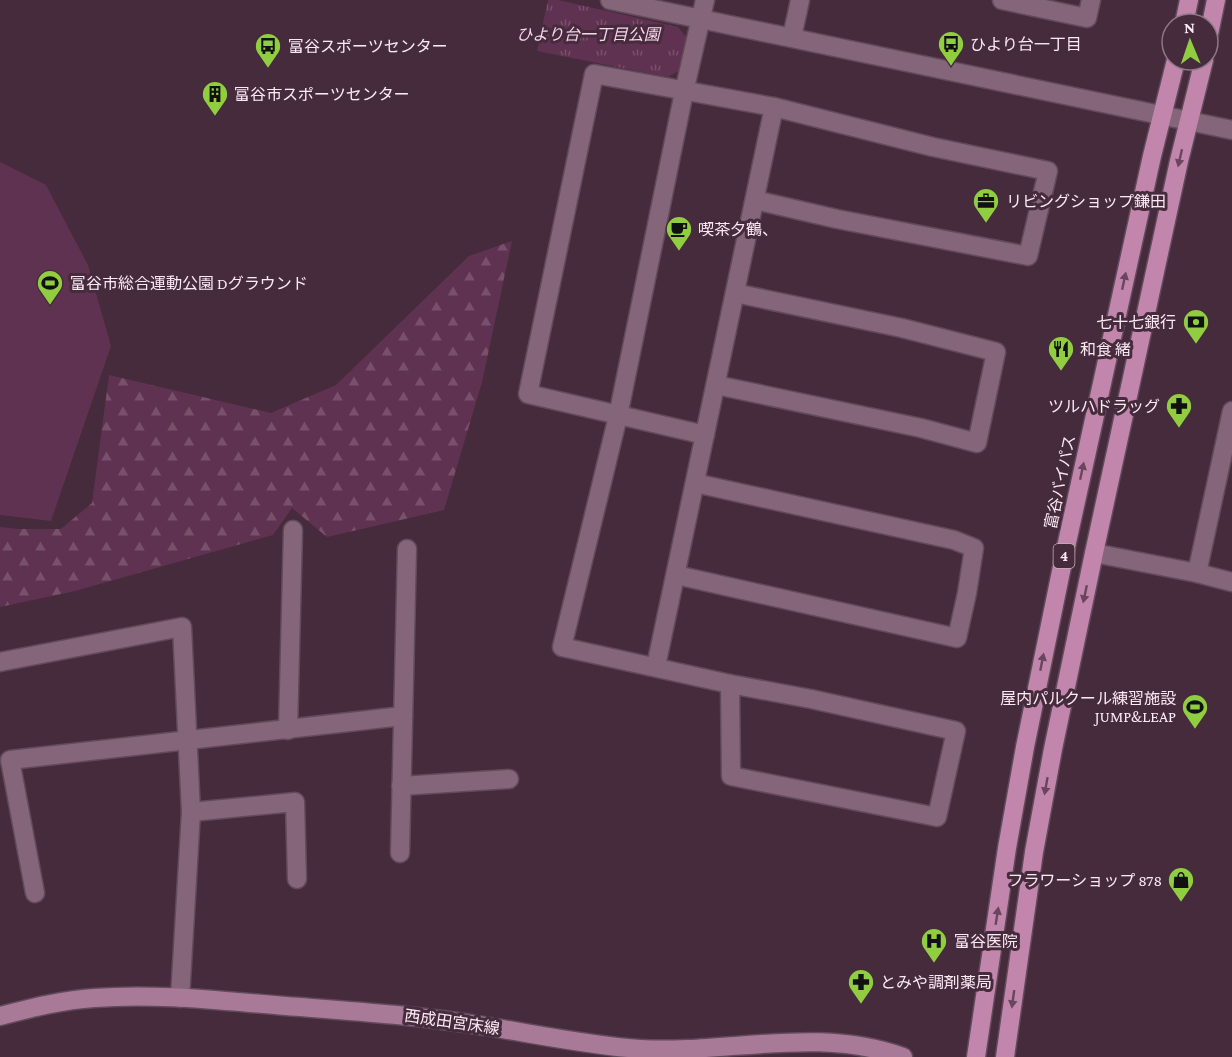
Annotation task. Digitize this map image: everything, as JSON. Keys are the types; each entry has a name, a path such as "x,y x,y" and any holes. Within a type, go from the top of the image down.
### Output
{"highway":[{"name":"富谷バイパス","path":"976,1057 1007,848 1065,547 1173,72"},
{"name":"4","path":"1005,1057 1034,852 1053,749 1201,72"}],"main road":[{"name":"西成田宮床線","path":"0,1016 49,1004 92,998 130,996 180,998 416,1016 640,1049 834,1042 867,1047 903,1057"}],"street":[{"path":"610,0 1232,130"},
{"path":"705,0 618,416 562,647 956,731 937,817 731,776 730,684"},
{"path":"792,37 801,0"},
{"path":"1002,0 1088,18 1091,0"},
{"path":"705,435 528,394 594,74 774,107 933,147 1048,171 1028,256 837,219 755,200"},
{"path":"656,666 774,107"},
{"path":"716,385 921,428 977,443 996,352 902,328 735,293"},
{"path":"1197,573 1232,411"},
{"path":"676,575 957,638 968,593 974,548 954,540 695,483"},
{"path":"288,730 293,530"},
{"path":"400,853 406,549"},
{"path":"1094,554 1197,573 1232,582"},
{"path":"0,662 182,627 191,812 180,998"},
{"path":"35,893 10,760 403,716"},
{"path":"401,786 509,779"},
{"path":"191,812 296,802 297,879"}],"green space":[{"name":"ひより台一丁目公園","path":"548,0 558,0 678,27 687,38 680,70 668,77 537,51"},
{"name":"富谷市総合運動公園 Dグラウンド","path":"0,162 46,185 88,265 111,346 51,521 0,515"},
{"path":"512,241 482,382 444,510 327,537 292,508 273,535 75,591 0,607 0,527 61,529 92,503 109,375 271,413 336,385 469,256"}],"place":[{"name":"ひより台一丁目","path":"951,67"},
{"name":"富谷スポーツセンター","path":"268,69"},
{"name":"富谷市スポーツセンター","path":"215,117"},
{"name":"リビングショップ鎌田","path":"986,224"},
{"name":"喫茶夕鶴、","path":"679,252"},
{"name":"富谷市総合運動公園 Dグラウンド","path":"50,306"},
{"name":"七十七銀行","path":"1196,345"},
{"name":"和食 緒","path":"1061,372"},
{"name":"ツルハドラッグ","path":"1179,429"},
{"name":"屋内パルクール練習施設 JUMP&LEAP","path":"1195,730"},
{"name":"フラワーショップ 878","path":"1181,903"},
{"name":"富谷医院","path":"934,964"},
{"name":"とみや調剤薬局","path":"861,1005"}]}
